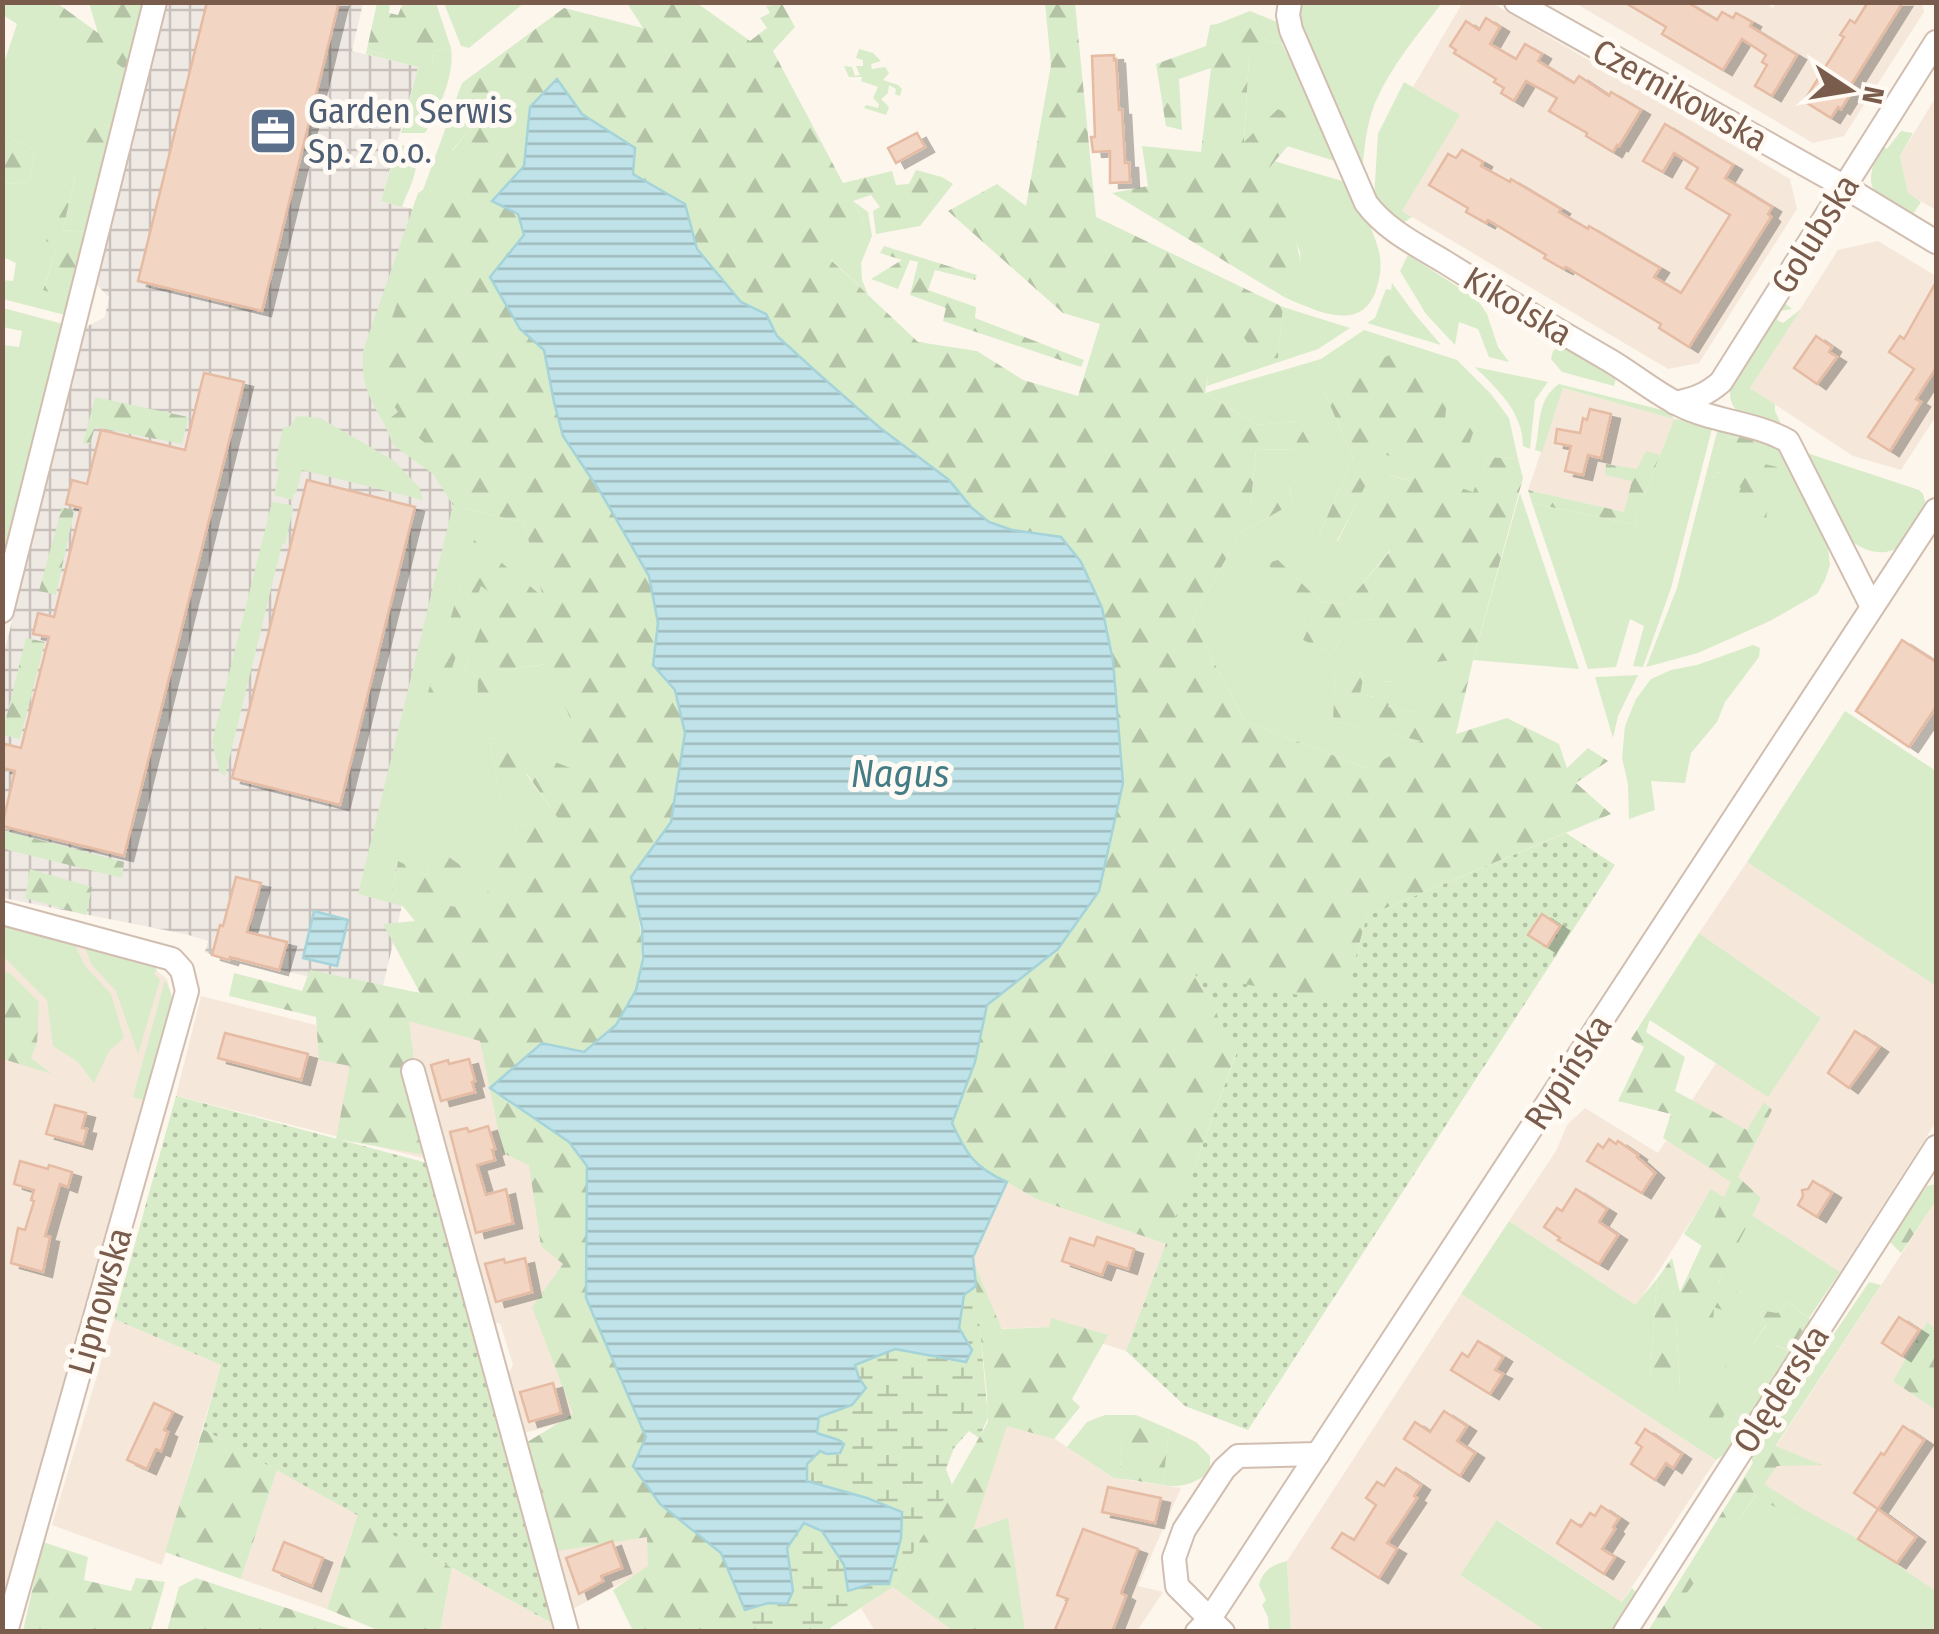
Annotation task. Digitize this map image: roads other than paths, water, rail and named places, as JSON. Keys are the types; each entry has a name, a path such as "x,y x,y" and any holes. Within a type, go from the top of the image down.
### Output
{"street":[{"path":"2,611 155,2"},
{"name":"Kikolska","path":"1290,2 1290,30 1366,203 1388,227 1675,403 1788,440 1872,608"},
{"name":"Czernikowska","path":"1516,2 1845,186 1936,242"},
{"name":"Golubska","path":"1721,382 1936,42"},
{"path":"1675,403 1709,393 1721,382 1741,424"},
{"name":"Rypińska","path":"1210,1628 1318,1454 1936,510"},
{"name":"Lipnowska","path":"2,913 167,957 182,970 186,991 6,1632"},
{"path":"413,1072 567,1632"},
{"name":"Olęderska","path":"1625,1632 1936,1147"},
{"path":"1210,1628 1177,1586 1174,1558 1184,1530 1207,1492 1238,1456 1318,1454"}],"water":[{"name":"Nagus","path":"557,79 582,114 635,148 633,174 685,204 697,249 741,302 766,314 777,336 821,376 879,427 949,480 989,522 1012,530 1061,537 1081,562 1102,608 1113,661 1123,783 1099,891 1058,949 987,1005 975,1062 952,1123 973,1159 1007,1182 973,1257 976,1286 964,1295 959,1328 972,1350 966,1362 895,1349 855,1365 866,1388 852,1405 819,1417 817,1433 844,1444 840,1453 820,1451 807,1464 807,1481 902,1512 901,1538 889,1584 871,1584 848,1591 844,1565 822,1531 804,1523 787,1548 793,1591 787,1604 768,1603 745,1610 721,1553 660,1504 633,1466 646,1437 586,1298 587,1166 569,1142 490,1088 542,1043 584,1052 616,1025 636,990 643,959 642,927 631,877 671,822 685,733 675,690 653,665 658,623 649,576 563,436 544,350 520,329 490,277 524,235 518,214 492,201 524,166 530,107"},
{"path":"314,911 348,920 337,966 303,958"}],"place":[{"name":"Garden Serwis Sp. z o.o.","path":"273,131"}]}
